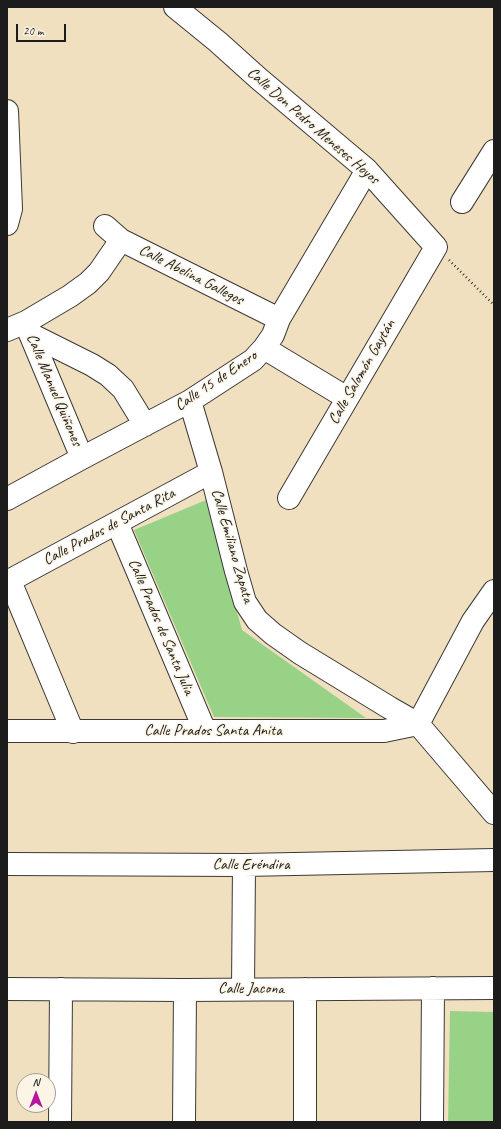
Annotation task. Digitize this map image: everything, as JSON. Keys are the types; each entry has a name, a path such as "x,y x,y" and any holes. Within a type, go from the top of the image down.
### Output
{"street":[{"name":"Calle Don Pedro Meneses Hoyos","path":"175,7 367,170 436,247"},
{"path":"7,111 11,209 7,224"},
{"path":"462,202 494,151"},
{"name":"Calle 15 de Enero","path":"7,499 190,401 253,360 273,335 279,319 367,170"},
{"name":"Calle Abelina Gallegos","path":"21,328 70,296 88,283 99,272 113,233 279,319"},
{"name":"Calle Salomón Gaytán","path":"289,498 436,247"},
{"path":"21,328 108,375 123,389 145,425"},
{"name":"Calle Manuel Quiñones","path":"21,328 82,458"},
{"path":"264,348 347,398"},
{"name":"Calle Emiliano Zapata","path":"190,401 211,472 245,602 257,620 273,634 300,653 418,724 494,813"},
{"name":"Calle Prados de Santa Rita","path":"8,582 211,472"},
{"name":"Calle Prados de Santa Julia","path":"117,523 205,731"},
{"path":"8,582 73,732"},
{"path":"418,724 474,621 494,591"},
{"name":"Calle Prados Santa Anita","path":"7,731 384,731 418,724"},
{"name":"Calle Eréndira","path":"7,864 244,866 494,860"},
{"path":"243,989 244,866"},
{"path":"432,1122 433,988"},
{"name":"Calle Jacona","path":"7,989 185,990 494,988"},
{"path":"60,1122 61,989"},
{"path":"305,989 305,1122"},
{"path":"184,1122 185,990"}],"path":[{"path":"436,247 494,305"}],"green space":[{"path":"206,500 242,630 366,718 214,717 134,530"},
{"path":"450,1011 494,1012 494,1122 448,1122"}]}
